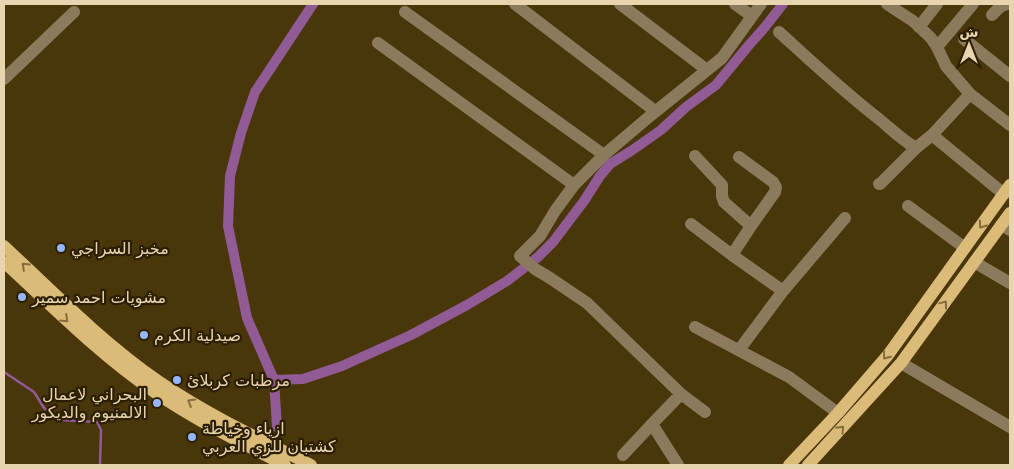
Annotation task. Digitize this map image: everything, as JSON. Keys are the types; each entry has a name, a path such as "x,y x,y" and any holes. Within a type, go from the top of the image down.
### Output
{"main road":[{"path":"789,465 838,413 888,355 1007,190"},
{"path":"808,465 900,364 974,262 1006,227 1010,213"},
{"path":"4,246 101,336 158,380 219,418 311,465"},
{"path":"4,262 94,345 145,385 200,420 285,465"}],"street":[{"path":"515,4 655,112"},
{"path":"620,4 707,70"},
{"path":"735,4 752,16"},
{"path":"704,412 681,394 587,303 530,265 520,256 540,236 574,185 604,155 722,58 761,4"},
{"path":"888,4 912,21 931,38 946,66 970,94 1010,125"},
{"path":"919,27 937,4"},
{"path":"937,47 973,4"},
{"path":"992,15 999,7 1004,4 1010,4"},
{"path":"4,78 74,12"},
{"path":"405,12 604,155"},
{"path":"779,32 831,80 904,142 916,148"},
{"path":"964,39 1010,76"},
{"path":"378,43 574,185"},
{"path":"879,184 932,134 970,94"},
{"path":"932,134 1007,190"},
{"path":"695,156 722,185 724,202 751,226"},
{"path":"732,255 775,192 776,187 773,182 739,157"},
{"path":"908,206 965,248"},
{"path":"739,350 783,291 845,218"},
{"path":"691,224 783,291"},
{"path":"974,262 1010,283"},
{"path":"695,327 789,377 838,413"},
{"path":"900,364 1010,427"},
{"path":"623,455 681,394"},
{"path":"652,424 678,465"}],"waterway":[{"path":"277,427 274,380 247,318 228,226 230,176 241,133 255,92 313,4"},
{"path":"274,380 303,379 342,366 411,335 507,281 538,257 553,242 610,164 661,130 686,107 716,85 783,4"},
{"path":"4,372 34,392 44,408 62,420 97,422 101,430 100,465"}],"place":[{"name":"مخبز السراجي","path":"61,248"},
{"name":"مشويات احمد سمير","path":"22,297"},
{"name":"صيدلية الكرم","path":"144,335"},
{"name":"مرطبات كربلائ","path":"177,380"},
{"name":"البحراني لاعمال الالمنيوم والديكور","path":"157,403"},
{"name":"ازياء وخياطة كشتبان للزي العربي","path":"192,437"}]}
